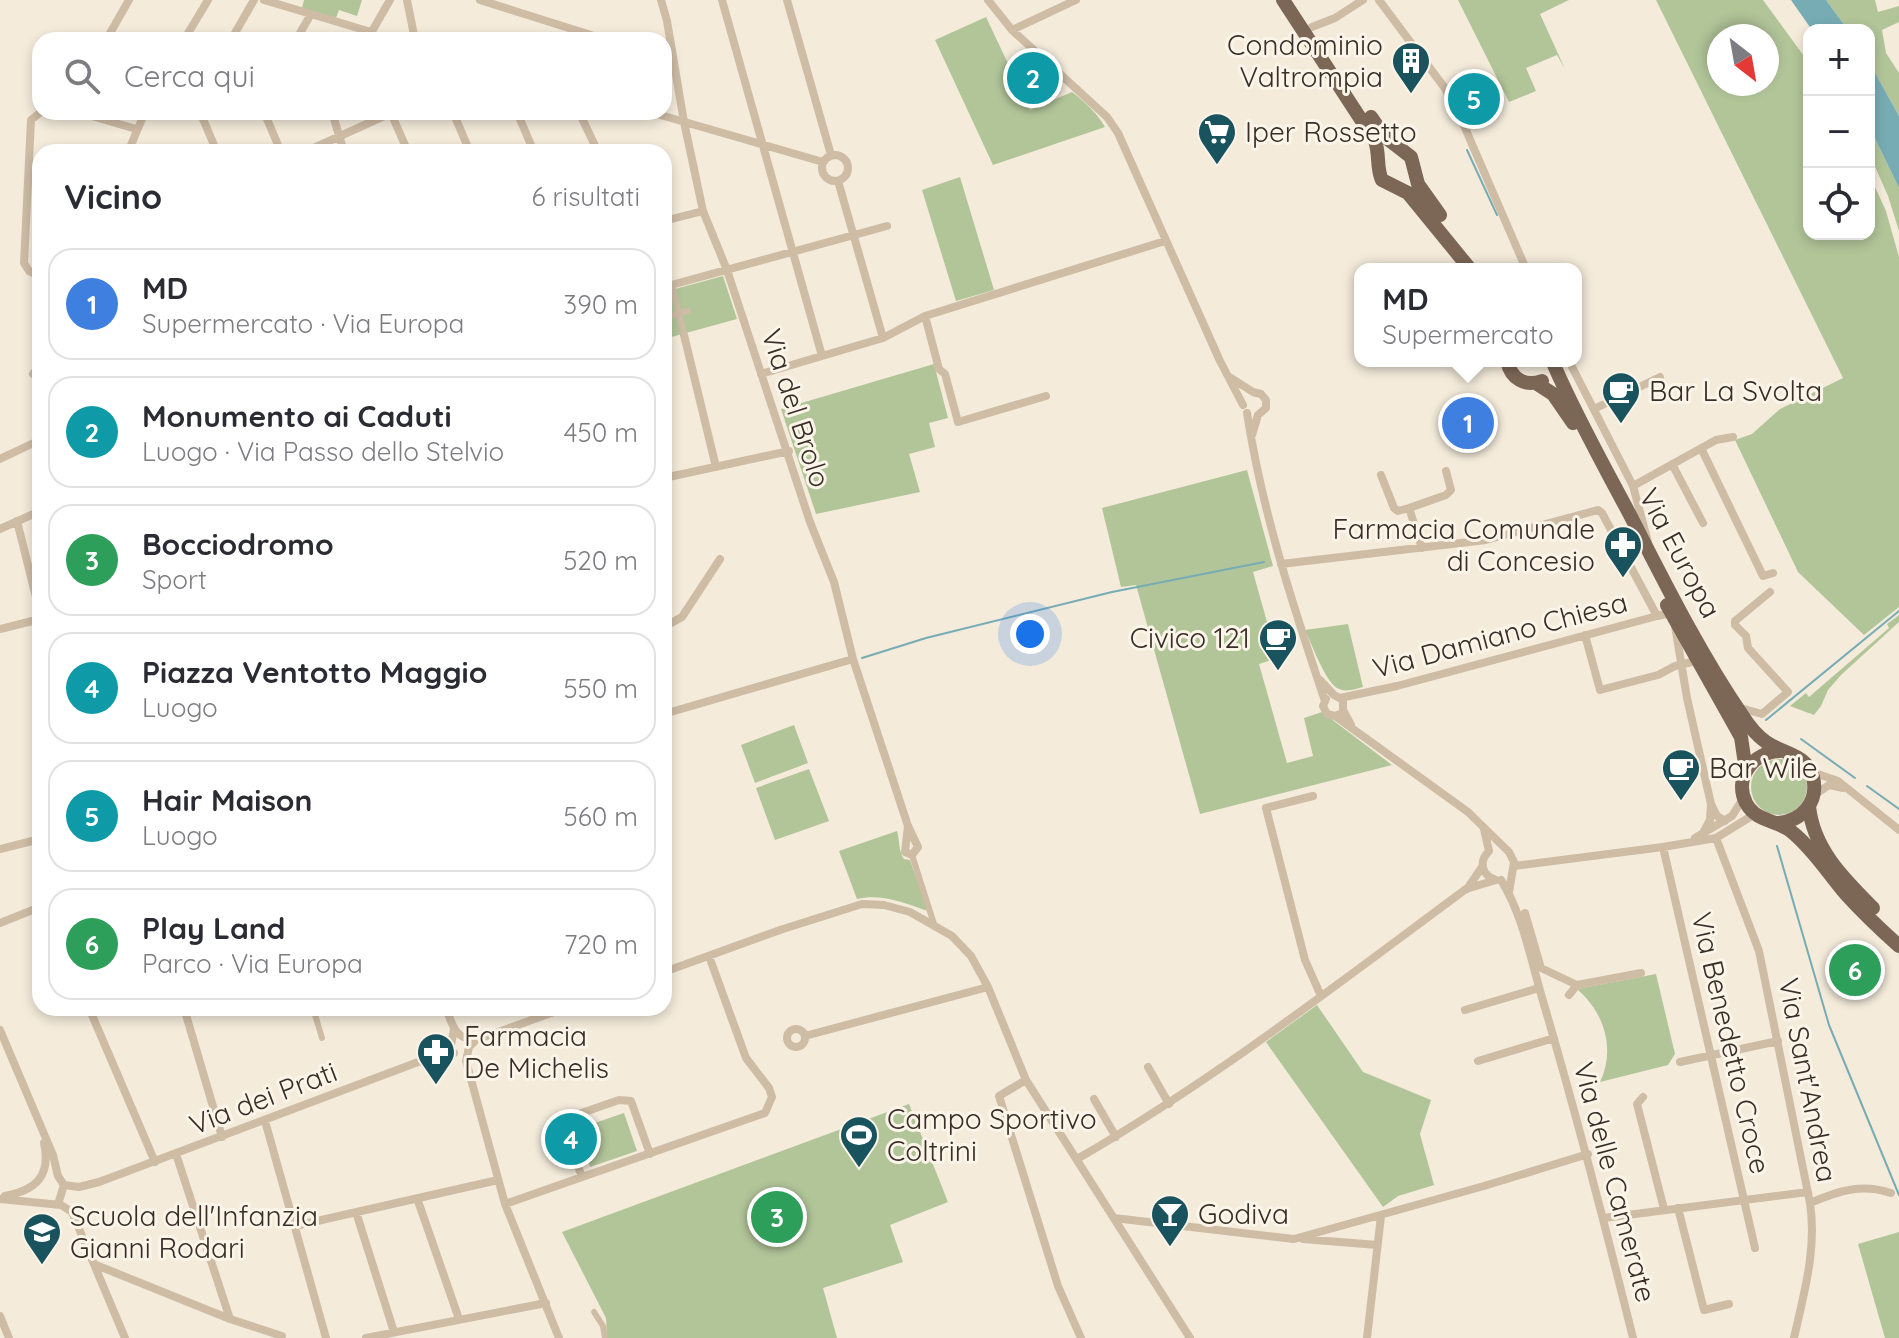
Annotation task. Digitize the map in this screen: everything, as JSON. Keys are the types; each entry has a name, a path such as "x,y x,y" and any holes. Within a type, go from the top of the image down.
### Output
{"main road":[{"path":"1283,0 1375,141 1382,180 1408,193 1465,263"},
{"path":"1293,0 1384,136 1411,157 1418,184 1476,263"},
{"path":"1378,165 1389,152 1400,151"},
{"path":"1393,187 1410,181 1415,169"},
{"name":"Via Europa","path":"1509,367 1518,379 1536,383 1553,394 1572,421 1689,663 1741,737 1746,771 1744,797"},
{"path":"1536,383 1556,367"},
{"name":"Via Europa","path":"1562,367 1652,558 1736,707 1756,734 1780,751 1799,757 1811,772"},
{"path":"1746,771 1760,756 1780,751"},
{"path":"1811,772 1813,830 1823,851 1899,934"},
{"path":"1744,797 1755,814 1765,821 1778,823 1795,819 1811,801"},
{"path":"1778,823 1800,839 1847,896 1899,946"}],"street":[{"path":"111,32 129,0"},
{"path":"189,32 208,0"},
{"path":"236,32 254,0"},
{"path":"264,0 358,32"},
{"path":"371,32 390,0"},
{"path":"407,0 413,32"},
{"path":"480,0 581,32"},
{"name":"Via del Brolo","path":"661,0 669,32"},
{"path":"722,0 822,356"},
{"path":"787,0 831,155"},
{"path":"988,0 1012,30 1107,117 1118,133 1227,376 1245,409 1289,597 1325,701 1325,711 1339,705"},
{"path":"1012,30 1076,0"},
{"path":"1312,27 1363,0"},
{"path":"1379,0 1425,58 1451,100 1523,263"},
{"path":"301,32 311,14"},
{"name":"Via del Brolo","path":"672,51 703,211 727,270 810,522 834,582 853,659 908,826 905,850 912,855 934,924"},
{"path":"672,118 823,162"},
{"path":"32,119 24,263 32,272"},
{"path":"105,120 136,129"},
{"path":"131,144 141,120"},
{"path":"203,120 214,144"},
{"path":"267,120 278,144"},
{"path":"334,120 341,144"},
{"path":"323,144 376,120"},
{"path":"395,120 405,144"},
{"path":"456,120 467,144"},
{"path":"520,120 531,144"},
{"path":"583,120 594,144"},
{"path":"831,155 839,156 847,164 847,172 838,181 823,175 823,162 831,155"},
{"path":"838,181 883,338"},
{"path":"672,219 703,211"},
{"path":"672,285 887,226"},
{"path":"761,374 883,338 925,316 1165,241"},
{"path":"672,296 679,313 716,467"},
{"path":"672,315 688,311"},
{"path":"925,316 958,422 1046,396"},
{"path":"1564,367 1594,409 1633,486 1642,510 1652,558"},
{"path":"1227,376 1263,395 1267,403 1258,415 1251,439"},
{"path":"1594,409 1660,377"},
{"path":"1245,409 1247,395 1253,392"},
{"path":"1245,409 1258,415"},
{"path":"1633,486 1716,440 1733,437"},
{"path":"0,459 32,444"},
{"path":"1701,448 1763,576 1773,573"},
{"path":"672,476 789,451"},
{"path":"1672,464 1703,523"},
{"path":"1381,475 1398,511 1446,495 1451,490 1446,471"},
{"path":"1281,564 1422,548 1409,508"},
{"name":"Via Europa","path":"1422,548 1495,538 1601,511 1667,615"},
{"path":"0,529 32,514"},
{"path":"17,521 32,581"},
{"path":"672,624 682,617 720,559"},
{"path":"1736,707 1762,714 1788,692 1748,648 1746,636 1735,625 1735,621 1770,592"},
{"name":"Via Damiano Chiesa","path":"1339,705 1355,696 1667,615"},
{"path":"0,629 32,621"},
{"path":"1585,635 1600,690 1658,675 1689,663 1711,804 1710,820 1703,834"},
{"path":"672,712 853,659"},
{"path":"1317,676 1354,729 1468,812 1508,852"},
{"path":"1325,701 1339,705"},
{"path":"1811,772 1838,781 1899,830"},
{"path":"1811,801 1829,785 1848,789"},
{"path":"1313,796 1266,808 1305,960 1321,996"},
{"path":"1687,842 1725,821 1737,810 1744,797"},
{"path":"1711,804 1717,816 1725,821"},
{"path":"1466,889 1508,877 1514,868 1535,862 1716,838 1755,814"},
{"path":"1484,829 1489,851"},
{"name":"Via Sant'Andrea","path":"1716,838 1759,951 1815,1231 1794,1338"},
{"path":"0,849 32,841"},
{"name":"Via Benedetto Croce","path":"1663,847 1755,1248"},
{"path":"1077,1159 1169,1104 1466,889 1489,851 1495,848 1535,862"},
{"name":"Via delle Camerate","path":"1508,852 1514,868 1509,892"},
{"name":"Via delle Camerate","path":"1482,867 1490,878 1498,880 1509,892 1588,1154 1633,1338"},
{"path":"672,969 862,904 899,908 934,924 962,946 988,987 1026,1080 1190,1338"},
{"path":"1,918 32,909"},
{"path":"1525,913 1541,968 1577,985 1641,973"},
{"path":"505,1204 761,1115 770,1106 772,1097 769,1088 746,1058 709,956"},
{"path":"1569,995 1577,985"},
{"path":"805,1036 988,987"},
{"path":"1465,1010 1539,988"},
{"path":"92,1016 155,1162"},
{"path":"186,1016 222,1137"},
{"path":"315,1016 322,1038"},
{"path":"449,1016 461,1045 505,1204 559,1338"},
{"name":"Via dei Prati","path":"64,1185 79,1187 99,1182 543,1016"},
{"path":"0,1030 64,1185 57,1202"},
{"name":"Via delle Camerate","path":"1478,1061 1554,1038"},
{"path":"1680,1062 1778,1041"},
{"path":"1148,1067 1169,1104"},
{"path":"1026,1080 999,1096 1058,1286 1081,1338"},
{"path":"1643,1097 1637,1104 1664,1209"},
{"path":"1094,1099 1116,1137"},
{"path":"582,1177 564,1127 567,1118 580,1113 619,1100 631,1101 650,1154"},
{"path":"265,1121 326,1338"},
{"path":"0,1198 18,1193 35,1184 42,1176 47,1164 41,1128"},
{"path":"176,1154 230,1319"},
{"path":"1294,1239 1588,1154"},
{"path":"42,1176 58,1176"},
{"path":"295,1226 498,1180"},
{"name":"Via dei Prati","path":"57,1202 99,1182"},
{"path":"35,1184 34,1193 39,1201"},
{"path":"1810,1203 1853,1188 1875,1188 1895,1193"},
{"path":"1604,1218 1808,1192"},
{"path":"0,1198 57,1202 67,1207 75,1216 125,1338"},
{"path":"417,1198 459,1319"},
{"path":"1678,1208 1704,1310 1729,1304"},
{"path":"356,1212 394,1332"},
{"path":"1367,1338 1381,1216"},
{"path":"1114,1218 1294,1239 1377,1245"},
{"path":"96,1265 230,1319 282,1336"},
{"path":"366,1338 546,1303"},
{"path":"594,1312 603,1326 605,1338"},
{"path":"0,1316 9,1338"}],"green space":[{"path":"304,0 362,0 357,16 339,10 336,18 302,8"},
{"path":"1458,0 1569,0 1540,14 1565,69 1557,55 1526,68 1536,91 1509,102"},
{"path":"1656,0 1763,0 1803,55 1803,240 1875,240 1875,187 1886,211 1899,257 1899,607 1864,635 1798,572 1735,440 1752,434 1780,409 1843,378"},
{"path":"1826,0 1875,0 1878,12 1899,6 1899,22 1882,30 1886,53 1899,73 1899,116 1875,73 1875,24 1844,24"},
{"path":"986,17 1030,110 1072,92 1091,108 1105,127 993,165 935,40"},
{"path":"1875,138 1899,188 1899,231 1875,167"},
{"path":"960,177 994,290 956,301 922,190"},
{"path":"723,276 737,319 672,337 672,290"},
{"path":"934,364 948,418 929,423 935,447 909,454 920,492 816,514 781,409"},
{"path":"1247,470 1273,566 1253,572 1277,658 1259,664 1287,763 1313,756 1304,718 1322,712 1392,765 1200,814 1136,585 1121,587 1102,508"},
{"path":"1899,615 1899,622 1828,690 1814,715 1790,706 1806,693 1809,697 1889,628 1887,624"},
{"path":"1348,624 1363,687 1347,690 1332,684 1305,630"},
{"path":"794,725 808,763 755,783 741,745"},
{"path":"1779,759 1799,767 1807,787 1799,807 1779,815 1759,807 1751,787 1759,767"},
{"path":"809,769 829,821 775,840 756,788"},
{"path":"897,831 902,856 910,860 928,911 884,898 857,899 839,851"},
{"path":"1656,974 1675,1054 1668,1065 1600,1082 1607,1057 1605,1032 1594,1009 1577,989"},
{"path":"1317,1005 1363,1072 1431,1100 1420,1134 1434,1185 1398,1196 1383,1207 1266,1042"},
{"path":"909,1104 948,1202 890,1225 903,1262 823,1288 837,1338 607,1338 606,1318 562,1232"},
{"path":"624,1113 637,1151 590,1167 577,1129"},
{"path":"1899,1232 1899,1338 1885,1338 1858,1244"}],"water":[{"path":"1791,0 1826,0 1844,24 1808,24"},
{"path":"1875,73 1899,116 1899,188 1875,138"}],"waterway":[{"path":"1467,150 1497,215"},
{"path":"862,658 926,638 1112,592 1264,562"},
{"path":"1766,720 1899,611"},
{"path":"1801,739 1855,778"},
{"path":"1867,786 1899,809"},
{"path":"1777,846 1829,1025 1899,1195"}],"place":[{"name":"Monumento ai Caduti","path":"1033,78"},
{"name":"Condominio Valtrompia","path":"1411,95"},
{"name":"Hair Maison","path":"1474,99"},
{"name":"Iper Rossetto","path":"1217,166"},
{"name":"MD","path":"1468,423"},
{"name":"Bar La Svolta","path":"1621,425"},
{"name":"Farmacia Comunale di Concesio","path":"1623,579"},
{"name":"Civico 121","path":"1278,672"},
{"name":"Bar Wile","path":"1681,802"},
{"name":"Play Land","path":"1855,970"},
{"name":"Farmacia De Michelis","path":"436,1086"},
{"name":"Piazza Ventotto Maggio","path":"571,1139"},
{"name":"Campo Sportivo Coltrini","path":"859,1169"},
{"name":"Bocciodromo","path":"777,1217"},
{"name":"Godiva","path":"1170,1248"},
{"name":"Scuola dell'Infanzia Gianni Rodari","path":"42,1266"}]}
